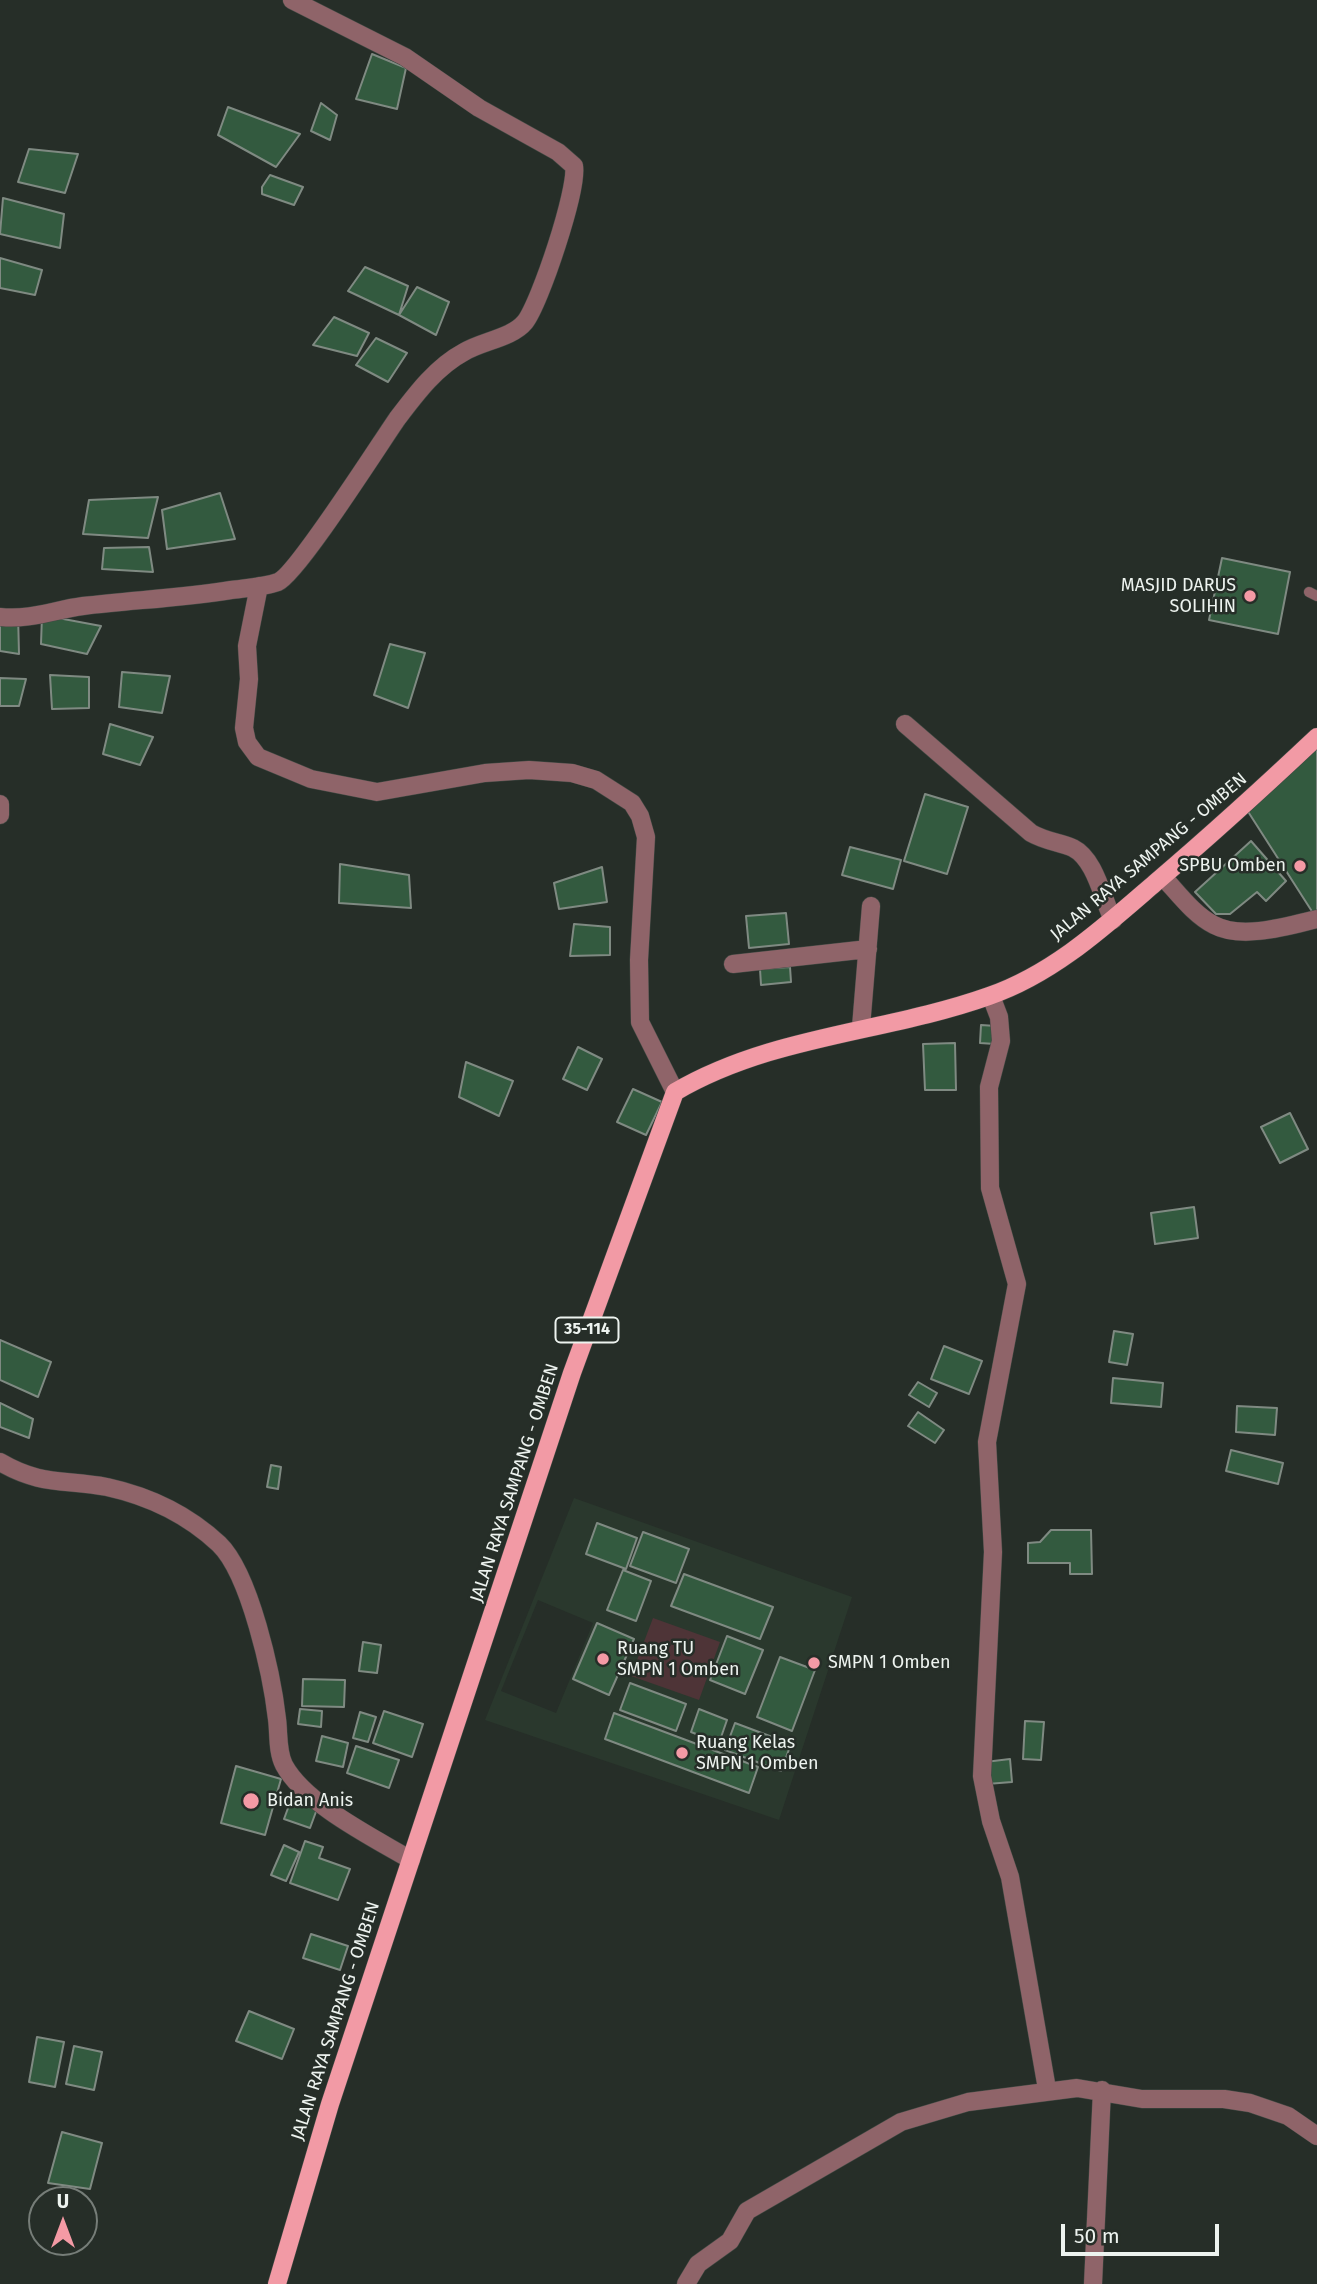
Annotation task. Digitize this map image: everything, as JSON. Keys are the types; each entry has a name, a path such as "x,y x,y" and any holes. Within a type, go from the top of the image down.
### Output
{"main road":[{"name":"JALAN RAYA SAMPANG - OMBEN","path":"277,2284 330,2104 576,1360 675,1092 738,1060 861,1027 935,1013 991,996 1064,958 1237,813 1317,737"}],"street":[{"path":"0,617 29,619 63,609 279,582 288,574 397,419 439,369 466,350 519,328 527,320 546,276 575,181 574,166 558,152 479,108 405,57 292,0"},
{"path":"259,586 247,646 249,679 244,728 247,742 258,757 312,779 377,792 485,773 529,770 572,773 596,780 632,803 640,816 646,837 639,960 640,1022 675,1092"},
{"path":"905,724 1031,833 1044,841 1073,849 1090,860 1101,896 1113,919"},
{"path":"0,804 0,815"},
{"path":"1163,877 1202,917 1226,930 1247,930 1317,919"},
{"path":"861,1027 872,906"},
{"path":"733,964 868,949"},
{"path":"991,996 999,1017 1001,1041 989,1087 990,1188 1017,1284 987,1442 993,1552 982,1776 991,1821 1010,1877 1047,2089"},
{"path":"0,1462 34,1479 106,1487 160,1504 198,1527 220,1545 232,1559 267,1659 278,1742 285,1766 322,1803 411,1860"},
{"path":"685,2284 698,2264 730,2241 747,2211 901,2122 968,2102 1047,2089 1101,2090 1142,2099 1224,2099 1250,2103 1288,2116 1317,2136"},
{"path":"1093,2284 1101,2090"}],"shaded area":[{"name":"SMPN 1 Omben","path":"574,1498 852,1597 779,1820 485,1720","holes":["598,1524 637,1539 626,1569 586,1554","643,1532 689,1549 676,1583 630,1566","623,1570 651,1581 636,1621","683,1574 772,1607 761,1639 672,1605","538,1600 593,1623 556,1713 501,1691","727,1636 762,1650 745,1694 710,1680","781,1657 815,1670 792,1731 757,1717","630,1683 686,1704 676,1731 621,1710","699,1710 727,1720 718,1742 691,1732","615,1713 758,1767 749,1792 605,1739","735,1723 791,1744 782,1770 725,1750"]},
{"path":"653,1618 720,1642 699,1700 631,1676"}],"building":[{"path":"372,54 406,68 397,109 356,99"},
{"path":"321,103 337,115 330,140 311,131"},
{"path":"228,107 300,134 276,167 218,135"},
{"path":"29,149 78,154 65,193 18,182"},
{"path":"270,175 303,187 294,205 262,194 262,187"},
{"path":"3,198 64,214 60,248 0,234"},
{"path":"0,258 42,270 35,295 0,288"},
{"path":"365,267 408,286 399,315 348,291"},
{"path":"417,287 449,302 436,335 399,315"},
{"path":"334,317 369,333 357,356 313,345"},
{"path":"376,338 407,353 388,382 356,365"},
{"path":"220,493 235,539 167,549 162,510"},
{"path":"158,497 148,538 83,534 89,500"},
{"path":"149,547 153,572 102,569 104,548"},
{"name":"MASJID DARUS SOLIHIN","path":"1222,558 1290,572 1278,634 1209,620"},
{"path":"0,610 18,613 19,654 0,651"},
{"path":"42,615 101,626 87,654 41,644"},
{"path":"390,644 425,653 408,708 374,695"},
{"path":"122,672 170,676 162,713 119,707"},
{"path":"50,675 89,677 89,708 52,709"},
{"path":"0,678 26,679 19,706 0,706"},
{"path":"110,724 153,737 140,765 103,754"},
{"name":"SPBU Omben","path":"1317,744 1317,912 1313,913 1247,810"},
{"path":"925,794 968,807 947,874 904,861"},
{"path":"1251,841 1286,881 1266,901 1257,892 1230,914 1216,914 1195,892"},
{"path":"850,847 901,860 893,889 842,875"},
{"path":"340,864 409,875 411,908 339,903"},
{"path":"602,867 607,902 559,909 554,883"},
{"path":"786,913 789,944 749,948 746,916"},
{"path":"574,924 610,927 610,955 570,956"},
{"path":"790,967 791,982 761,985 760,969"},
{"path":"981,1025 996,1026 995,1044 980,1043"},
{"path":"955,1043 956,1090 925,1090 923,1044"},
{"path":"578,1047 602,1059 587,1090 563,1079"},
{"path":"466,1062 513,1081 499,1116 459,1097"},
{"path":"633,1089 662,1102 646,1135 617,1122"},
{"path":"1290,1113 1308,1149 1280,1163 1261,1127"},
{"path":"1194,1207 1198,1238 1155,1244 1151,1213"},
{"path":"1114,1331 1133,1334 1127,1365 1109,1362"},
{"path":"0,1340 51,1362 38,1397 0,1380"},
{"path":"944,1346 982,1361 969,1394 931,1379"},
{"path":"1113,1378 1163,1383 1161,1407 1111,1403"},
{"path":"918,1382 937,1393 929,1407 909,1395"},
{"path":"0,1403 33,1419 29,1438 0,1427"},
{"path":"1237,1406 1277,1408 1275,1435 1236,1432"},
{"path":"918,1412 944,1430 935,1443 908,1426"},
{"path":"1231,1450 1283,1463 1278,1484 1226,1471"},
{"path":"271,1465 281,1467 278,1489 267,1487"},
{"path":"597,1523 637,1538 626,1569 586,1554"},
{"path":"1051,1530 1091,1530 1092,1574 1070,1574 1070,1563 1028,1563 1028,1543 1040,1542"},
{"path":"643,1532 689,1549 676,1583 630,1566"},
{"path":"623,1570 651,1581 636,1621 607,1610"},
{"path":"684,1574 773,1607 760,1639 671,1606"},
{"name":"Ruang TU SMPN 1 Omben","path":"597,1623 634,1639 609,1695 573,1679"},
{"path":"727,1636 763,1650 745,1694 710,1680"},
{"path":"363,1642 381,1645 377,1673 359,1671"},
{"path":"780,1657 815,1670 792,1731 757,1717"},
{"path":"303,1679 345,1680 344,1707 302,1706"},
{"name":"Ruang Kelas SMPN 1 Omben","path":"630,1683 686,1704 676,1731 620,1710"},
{"path":"300,1709 322,1711 321,1727 298,1724"},
{"path":"699,1709 727,1720 719,1743 691,1732"},
{"path":"384,1711 423,1724 412,1757 373,1743"},
{"path":"360,1712 376,1717 368,1742 353,1738"},
{"name":"Ruang Kelas SMPN 1 Omben","path":"614,1713 758,1767 749,1793 605,1739"},
{"path":"1025,1721 1044,1722 1041,1760 1023,1759"},
{"name":"Ruang Kelas SMPN 1 Omben","path":"735,1723 791,1744 781,1771 725,1750"},
{"path":"322,1736 348,1743 343,1767 316,1761"},
{"path":"356,1746 399,1760 389,1788 347,1773"},
{"path":"1010,1759 1012,1782 987,1784 985,1762"},
{"name":"Bidan Anis","path":"236,1766 281,1779 265,1835 221,1823"},
{"path":"291,1800 317,1809 310,1828 284,1819"},
{"path":"305,1841 323,1847 319,1858 350,1869 338,1900 290,1883"},
{"path":"284,1845 299,1852 286,1881 271,1875"},
{"path":"311,1934 348,1946 340,1970 303,1958"},
{"path":"249,2011 294,2029 282,2059 236,2041"},
{"path":"37,2037 64,2042 55,2087 29,2082"},
{"path":"74,2046 102,2052 94,2090 66,2084"},
{"path":"62,2132 102,2143 91,2186 48,2183"}],"place":[{"name":"MASJID DARUS SOLIHIN","path":"1250,596"},
{"name":"SPBU Omben","path":"1300,866"},
{"name":"Ruang TU SMPN 1 Omben","path":"603,1659"},
{"name":"SMPN 1 Omben","path":"814,1663"},
{"name":"Ruang Kelas SMPN 1 Omben","path":"682,1753"},
{"name":"Bidan Anis","path":"251,1801"}]}
